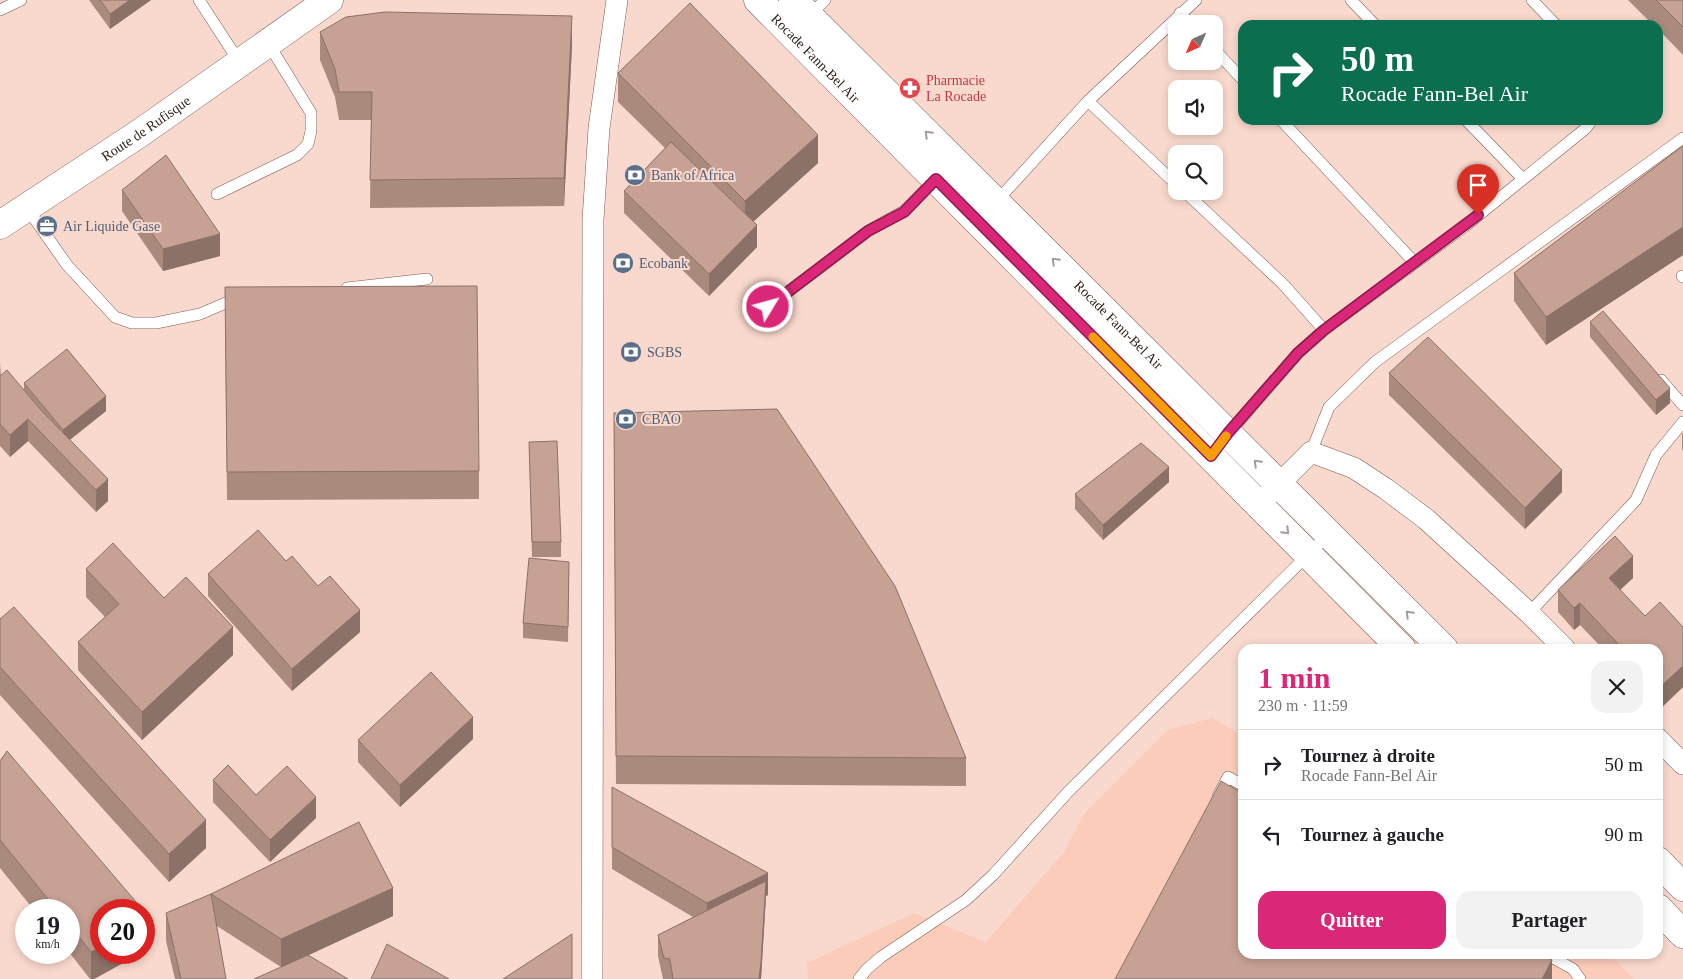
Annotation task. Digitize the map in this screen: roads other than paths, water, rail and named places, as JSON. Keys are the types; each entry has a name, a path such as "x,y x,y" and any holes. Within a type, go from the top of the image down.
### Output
{"main road":[{"name":"Route de Rufisque","path":"279,35 315,0"},
{"name":"Route de Rufisque","path":"0,225 140,133 329,0"},
{"name":"Rocade Fann-Bel Air","path":"758,0 945,170 1220,445 1278,484 1439,644"},
{"name":"Rocade Fann-Bel Air","path":"809,5 945,170"},
{"name":"Rocade Fann-Bel Air","path":"1220,445 1259,504 1397,644"},
{"path":"1663,866 1683,887"},
{"path":"1663,913 1683,934"}],"street":[{"path":"592,979 593,220 599,128 617,0"},
{"path":"1259,504 1311,452 1354,468 1386,488 1426,519 1529,613 1560,644"},
{"path":"1663,744 1683,764"}],"lane":[{"path":"0,10 20,0"},
{"path":"200,0 240,64"},
{"path":"986,211 1088,101 1196,0"},
{"path":"1351,0 1370,20"},
{"path":"1532,0 1551,20"},
{"path":"217,194 297,155 308,144 311,131 311,113 279,35"},
{"path":"1223,58 1238,75"},
{"path":"1088,101 1168,176"},
{"path":"1286,125 1415,263"},
{"path":"1471,125 1522,180"},
{"path":"1220,445 1298,353 1324,330 1464,227 1588,125"},
{"path":"1311,452 1329,408 1375,362 1683,138"},
{"path":"768,307 868,231 904,212 945,170"},
{"path":"1194,200 1283,284 1324,330"},
{"path":"26,208 68,265 115,317 132,323 156,323 200,314 228,302 247,300"},
{"path":"332,290 427,279"},
{"path":"1650,368 1683,405"},
{"path":"1529,613 1636,500 1656,455 1683,422"},
{"path":"860,979 867,969 881,957 966,900 993,875 1068,792 1329,534"},
{"path":"1214,802 1228,777 1238,783"},
{"path":"1555,959 1573,969 1580,979"}],"place":[{"name":"Pharmacie La Rocade","path":"910,88"},
{"name":"Bank of Africa","path":"635,175"},
{"name":"Air Liquide Gase","path":"47,226"},
{"name":"Ecobank","path":"623,263"},
{"name":"SGBS","path":"631,352"},
{"name":"CBAO","path":"626,419"}]}
